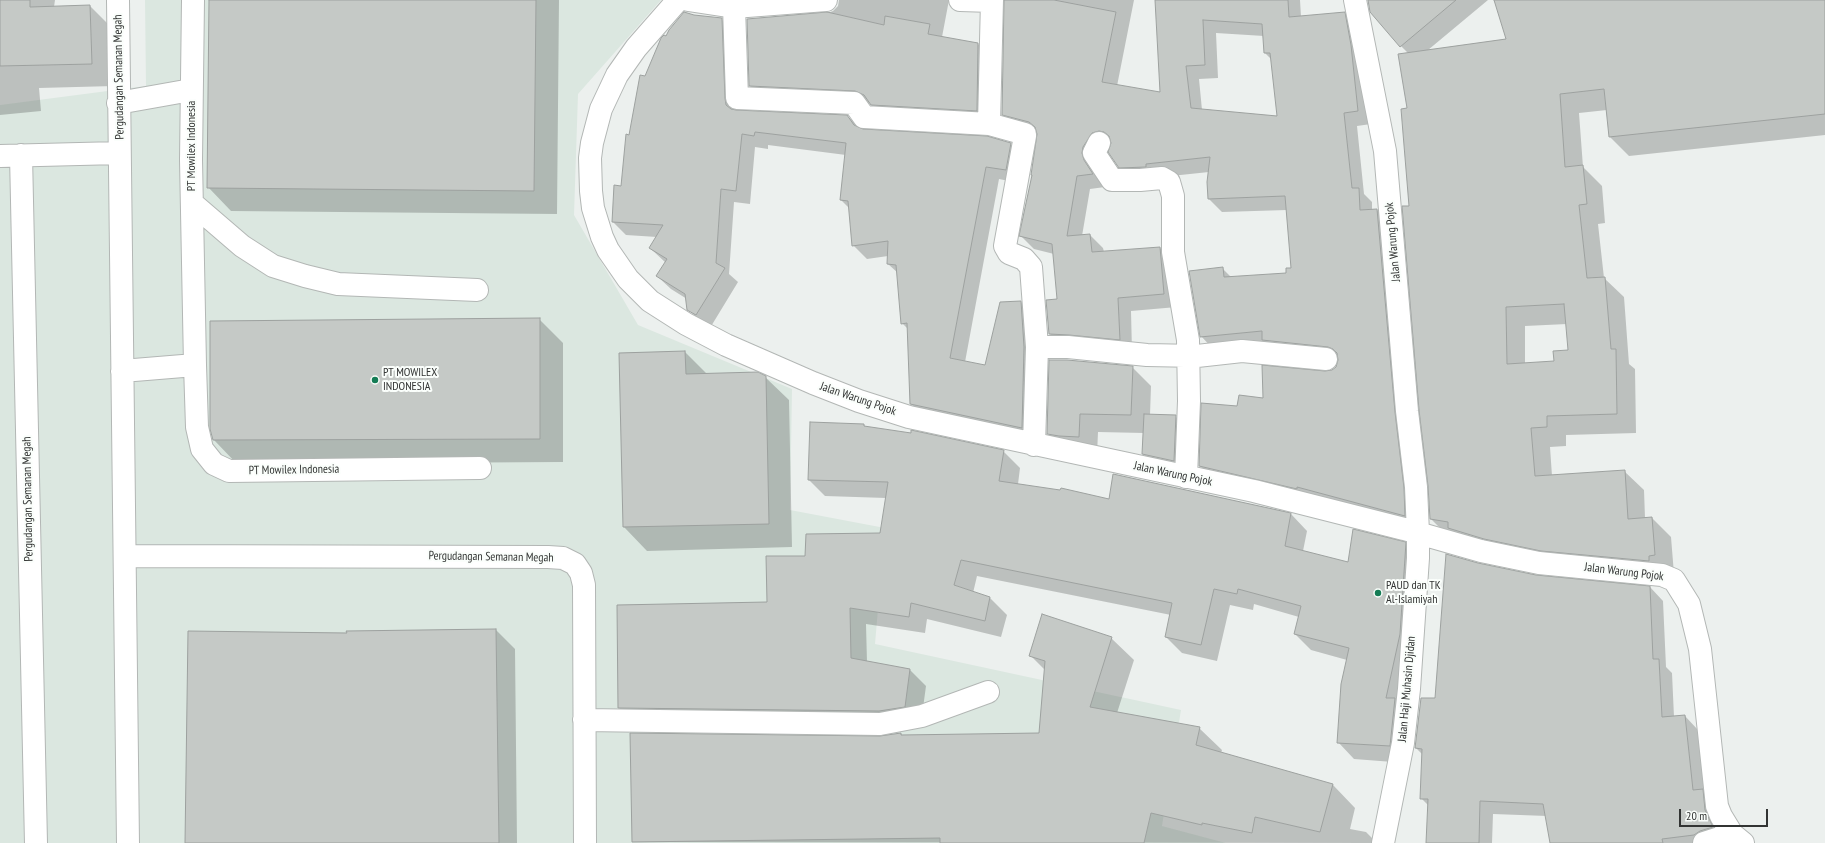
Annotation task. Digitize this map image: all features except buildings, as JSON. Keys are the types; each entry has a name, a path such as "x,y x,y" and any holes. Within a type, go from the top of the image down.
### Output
{"street":[{"name":"Pergudangan Semanan Megah","path":"118,0 118,103 126,556 128,843"},
{"name":"PT Mowilex Indonesia","path":"193,0 191,90 195,365 197,426 202,449 214,464 228,471 480,468"},
{"name":"Jalan Warung Pojok","path":"678,0 636,48 617,75 601,109 592,143 590,184 598,224 608,250 628,279 650,301 686,324 726,345 813,383 859,401 909,417 1254,491 1481,551 1539,563 1662,575 1674,580 1689,604 1700,649 1717,806 1721,816 1738,838"},
{"path":"688,0 734,7 826,0"},
{"path":"960,0 992,1 989,124"},
{"name":"Jalan Warung Pojok","path":"1355,0 1385,151 1406,411 1416,487 1418,534"},
{"path":"734,7 737,98 854,103 864,117 989,124 1025,134 1005,246 1009,252 1024,259 1031,267 1037,347 1034,444"},
{"name":"PT Mowilex Indonesia","path":"118,103 191,90"},
{"path":"1099,142 1094,153 1112,180 1162,178 1169,182 1173,196 1173,252 1188,340 1189,402 1186,477"},
{"name":"Pergudangan Semanan Megah","path":"36,843 10,156 119,153"},
{"name":"PT Mowilex Indonesia","path":"192,203 242,246 273,266 305,276 338,284 477,290"},
{"path":"1037,347 1068,347 1147,355 1188,356 1242,351 1326,359"},
{"path":"122,372 195,365"},
{"name":"Jalan Haji Muhasin Djidan","path":"1383,843 1403,743 1409,690 1418,558 1418,534"},
{"name":"Pergudangan Semanan Megah","path":"126,556 563,558 575,564 581,573 584,585 585,843"},
{"path":"584,720 880,724 922,716 988,692"},
{"path":"1704,843 1738,838"}],"shaded area":[{"path":"145,0 661,0 578,94 574,215 638,325 792,389 790,510 885,528 875,644 1181,710 1162,826 1226,843 0,843 0,105 146,86"}],"place":[{"name":"PT MOWILEX INDONESIA","path":"375,380"},
{"name":"PAUD dan TK Al-Islamiyah","path":"1378,593"}]}
